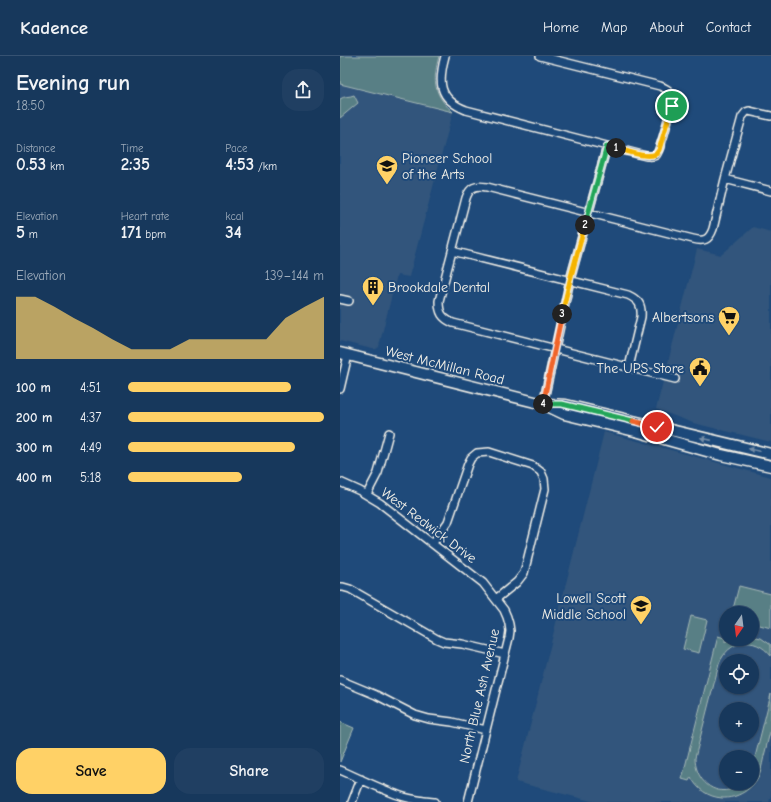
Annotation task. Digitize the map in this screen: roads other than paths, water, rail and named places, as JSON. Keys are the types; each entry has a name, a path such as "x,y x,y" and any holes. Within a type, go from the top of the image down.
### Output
{"main road":[{"name":"West McMillan Road","path":"344,354 543,404 564,414 615,426 721,455 771,466"},
{"name":"West McMillan Road","path":"543,404 566,405 771,454"},
{"path":"566,405 580,413 611,421 615,426"}],"street":[{"path":"445,56 440,81 446,97 453,104 466,110 646,156 653,156 656,154 659,150 672,106 672,93 660,86 540,56"},
{"path":"675,379 446,320 441,315 439,301 465,200 473,188 480,186 487,187 693,239 708,239 713,229 724,179 742,117 746,112 752,111 771,116"},
{"path":"543,404 570,280 607,146"},
{"path":"724,179 771,191"},
{"path":"452,251 570,280 635,298 640,303 642,317 629,367"},
{"path":"340,299 349,301"},
{"path":"340,389 344,354"},
{"path":"367,494 378,473 388,433"},
{"path":"432,543 448,522 468,464 471,458 477,453 489,452 533,466 541,472 544,479 545,489 524,573 517,582 496,599"},
{"name":"West Redwick Drive","path":"340,482 367,494 380,503 483,583 496,599"},
{"path":"340,587 350,589 437,640 505,654"},
{"name":"North Blue Ash Avenue","path":"468,802 509,638 509,624 507,617 496,599"},
{"path":"340,680 376,695 415,716 452,722 486,730"},
{"path":"340,770 405,797 436,802"},
{"path":"352,802 361,779"}],"place":[{"name":"Pioneer School of the Arts","path":"387,186"},
{"name":"Brookdale Dental","path":"373,306"},
{"name":"Albertsons","path":"729,336"},
{"name":"The UPS Store","path":"700,388"},
{"name":"Lowell Scott Middle School","path":"641,626"}]}
